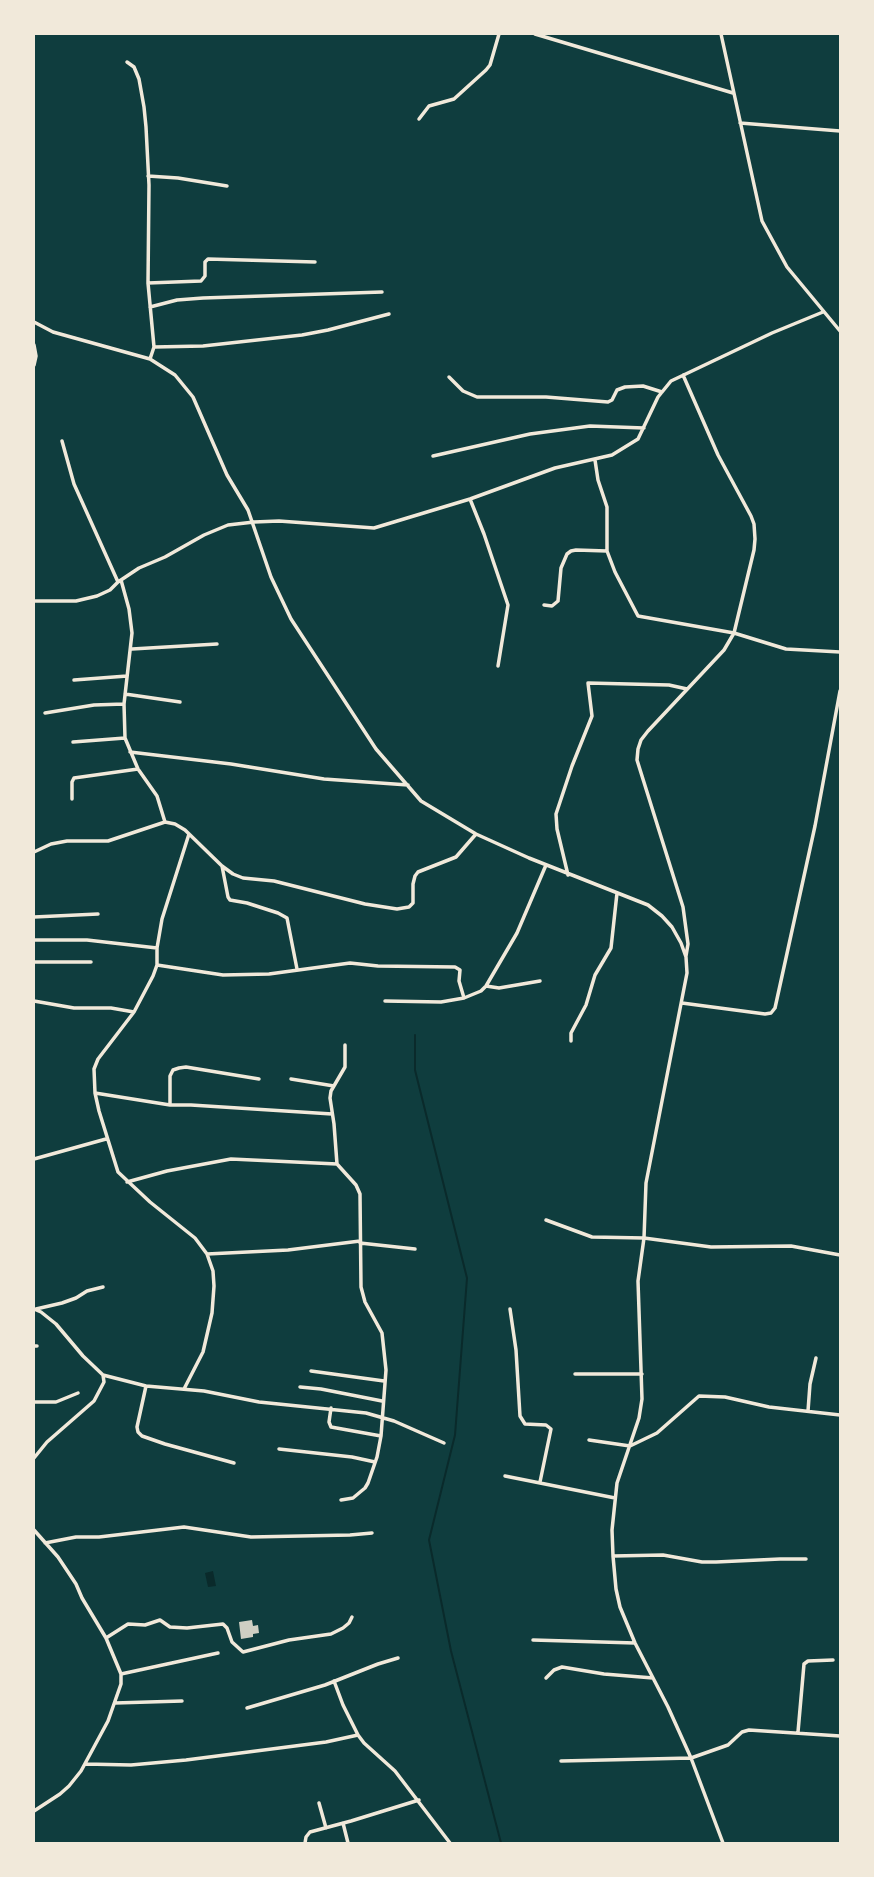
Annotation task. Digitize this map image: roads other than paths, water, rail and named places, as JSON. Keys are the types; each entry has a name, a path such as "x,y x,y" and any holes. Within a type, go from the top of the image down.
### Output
{"street":[{"path":"418,119 429,106 454,99 486,70 490,64 499,34"},
{"path":"535,34 733,93"},
{"path":"721,34 733,93 751,165 757,205 762,221 787,267 840,331"},
{"path":"127,62 134,67 139,79 144,107 148,176 148,283 154,347 150,359"},
{"path":"740,123 840,131"},
{"path":"148,176 178,178 226,186"},
{"path":"148,283 201,281 205,276 205,262 208,259 314,262"},
{"path":"150,307 177,300 203,298 382,292"},
{"path":"34,602 70,601 96,596 110,590 120,581 140,568 165,557 204,535 228,525 279,521 374,528 470,500 555,468 612,455 638,440 662,392 671,381 772,333 823,312"},
{"path":"154,347 203,346 302,335 389,314"},
{"path":"34,322 53,332 150,359 175,375 193,397 227,475 254,522 271,577 291,619 376,749 422,801 476,834 568,875 648,905 662,916 672,927 681,943 686,957"},
{"path":"34,345 36,356 34,365"},
{"path":"683,375 718,454 751,516 754,524 754,550 734,633 724,650 641,740 638,749 637,760 683,907 688,944 686,957 687,974 682,1003 646,1182 644,1238 638,1281 642,1374 639,1418 620,1471 615,1498 612,1530 617,1598 635,1643 668,1707 691,1758 723,1843"},
{"path":"449,377 463,391 477,397 546,397 608,402 612,400 617,390 625,387 643,386 662,392"},
{"path":"434,456 530,434 590,426 644,428"},
{"path":"62,441 77,490 120,581 129,608 132,649 124,704 125,738 138,769 157,796 165,822"},
{"path":"595,460 598,480 607,507 607,551 615,572 638,616 734,633 786,650 840,652"},
{"path":"470,500 484,534 508,604 498,666"},
{"path":"544,605 552,606 558,601 561,568 566,554 576,550 607,551"},
{"path":"132,649 217,644"},
{"path":"74,680 127,676"},
{"path":"568,875 557,829 556,814 572,766 592,716 588,683 670,685 687,689"},
{"path":"682,1003 765,1014 771,1013 775,1008 815,826 840,691"},
{"path":"125,694 180,702"},
{"path":"45,713 87,706 124,704"},
{"path":"73,742 125,738"},
{"path":"130,752 231,764 324,779 408,785"},
{"path":"72,799 72,782 74,778 138,769"},
{"path":"34,852 51,844 67,841 108,841 165,822 175,824 189,834 222,866 233,874 243,878 274,881 365,904 404,908 413,903 414,880 418,872 456,858 476,834"},
{"path":"184,1389 203,1352 212,1313 214,1286 213,1271 207,1254 195,1238 127,1182 118,1172 106,1139 95,1093 94,1069 98,1059 134,1012 153,976 157,965 157,948 162,919 189,834"},
{"path":"385,1001 409,1000 430,1002 464,998 481,991 486,986 517,933 546,865"},
{"path":"222,866 228,898 230,900 247,903 278,913 287,918 297,969"},
{"path":"571,1041 571,1033 586,1005 595,975 611,948 617,893"},
{"path":"34,917 98,914"},
{"path":"34,940 87,940 157,948"},
{"path":"34,962 91,962"},
{"path":"157,965 223,975 269,974 350,963 378,966 457,967 460,970 459,981 464,998"},
{"path":"486,986 499,988 540,982"},
{"path":"34,1001 74,1008 111,1008 134,1012"},
{"path":"341,1500 353,1498 365,1488 368,1483 381,1436 382,1401 386,1370 383,1338 380,1326 363,1296 360,1242 360,1191 337,1164 334,1124 330,1098 334,1086 345,1068 345,1045"},
{"path":"170,1105 170,1076 173,1070 180,1068 259,1079"},
{"path":"291,1079 334,1086"},
{"path":"95,1093 170,1105 332,1114"},
{"path":"34,1159 106,1139"},
{"path":"127,1182 167,1171 231,1159 337,1164"},
{"path":"546,1220 592,1237 644,1238 711,1246 791,1246 840,1255"},
{"path":"207,1254 288,1250 360,1242 415,1249"},
{"path":"34,1309 66,1302 87,1291 103,1288"},
{"path":"34,1309 56,1324 83,1356 103,1375 146,1386 184,1389 259,1402 354,1410 382,1417 409,1427 444,1443"},
{"path":"510,1309 516,1350 520,1416 525,1424 546,1425 551,1429 540,1482"},
{"path":"808,1411 810,1384 816,1358"},
{"path":"311,1371 384,1381"},
{"path":"575,1374 642,1374"},
{"path":"35,1456 48,1442 94,1401 103,1387 103,1375"},
{"path":"146,1386 137,1427 138,1432 142,1436 234,1463"},
{"path":"300,1387 321,1389 382,1401"},
{"path":"34,1402 56,1402 78,1393"},
{"path":"589,1440 630,1446 657,1433 700,1396 725,1397 769,1407 840,1415"},
{"path":"331,1408 329,1422 331,1427 381,1436"},
{"path":"278,1449 352,1457 375,1462"},
{"path":"505,1476 615,1498"},
{"path":"45,1543 76,1536 99,1537 184,1527 257,1537 350,1535 372,1533"},
{"path":"34,1530 68,1572 106,1638 121,1674 121,1684 115,1703 108,1720 84,1764 69,1786 60,1794 34,1811"},
{"path":"613,1556 663,1555 702,1562 806,1559"},
{"path":"106,1638 128,1624 145,1625 160,1620 170,1627 187,1628 223,1624 227,1628 232,1642 243,1652 289,1640 331,1634 349,1624 352,1617"},
{"path":"533,1640 635,1643"},
{"path":"121,1674 218,1653"},
{"path":"247,1708 334,1681 398,1658"},
{"path":"798,1732 804,1664 808,1661 833,1660"},
{"path":"546,1678 554,1670 562,1667 604,1674 653,1678"},
{"path":"334,1681 343,1705 358,1735 364,1743 395,1771 419,1800 450,1843"},
{"path":"115,1703 182,1701"},
{"path":"561,1762 691,1758 728,1745 742,1732 749,1730 798,1732 840,1736"},
{"path":"84,1764 131,1765 186,1760 326,1742 358,1735"},
{"path":"306,1843 306,1837 310,1832 419,1800"},
{"path":"319,1803 326,1828"},
{"path":"343,1823 348,1843"}],"water":[{"path":"213,1571 216,1586 208,1587 205,1573"}],"waterway":[{"path":"415,1035 415,1070 467,1278 455,1435 429,1540 451,1651 501,1843"}]}
